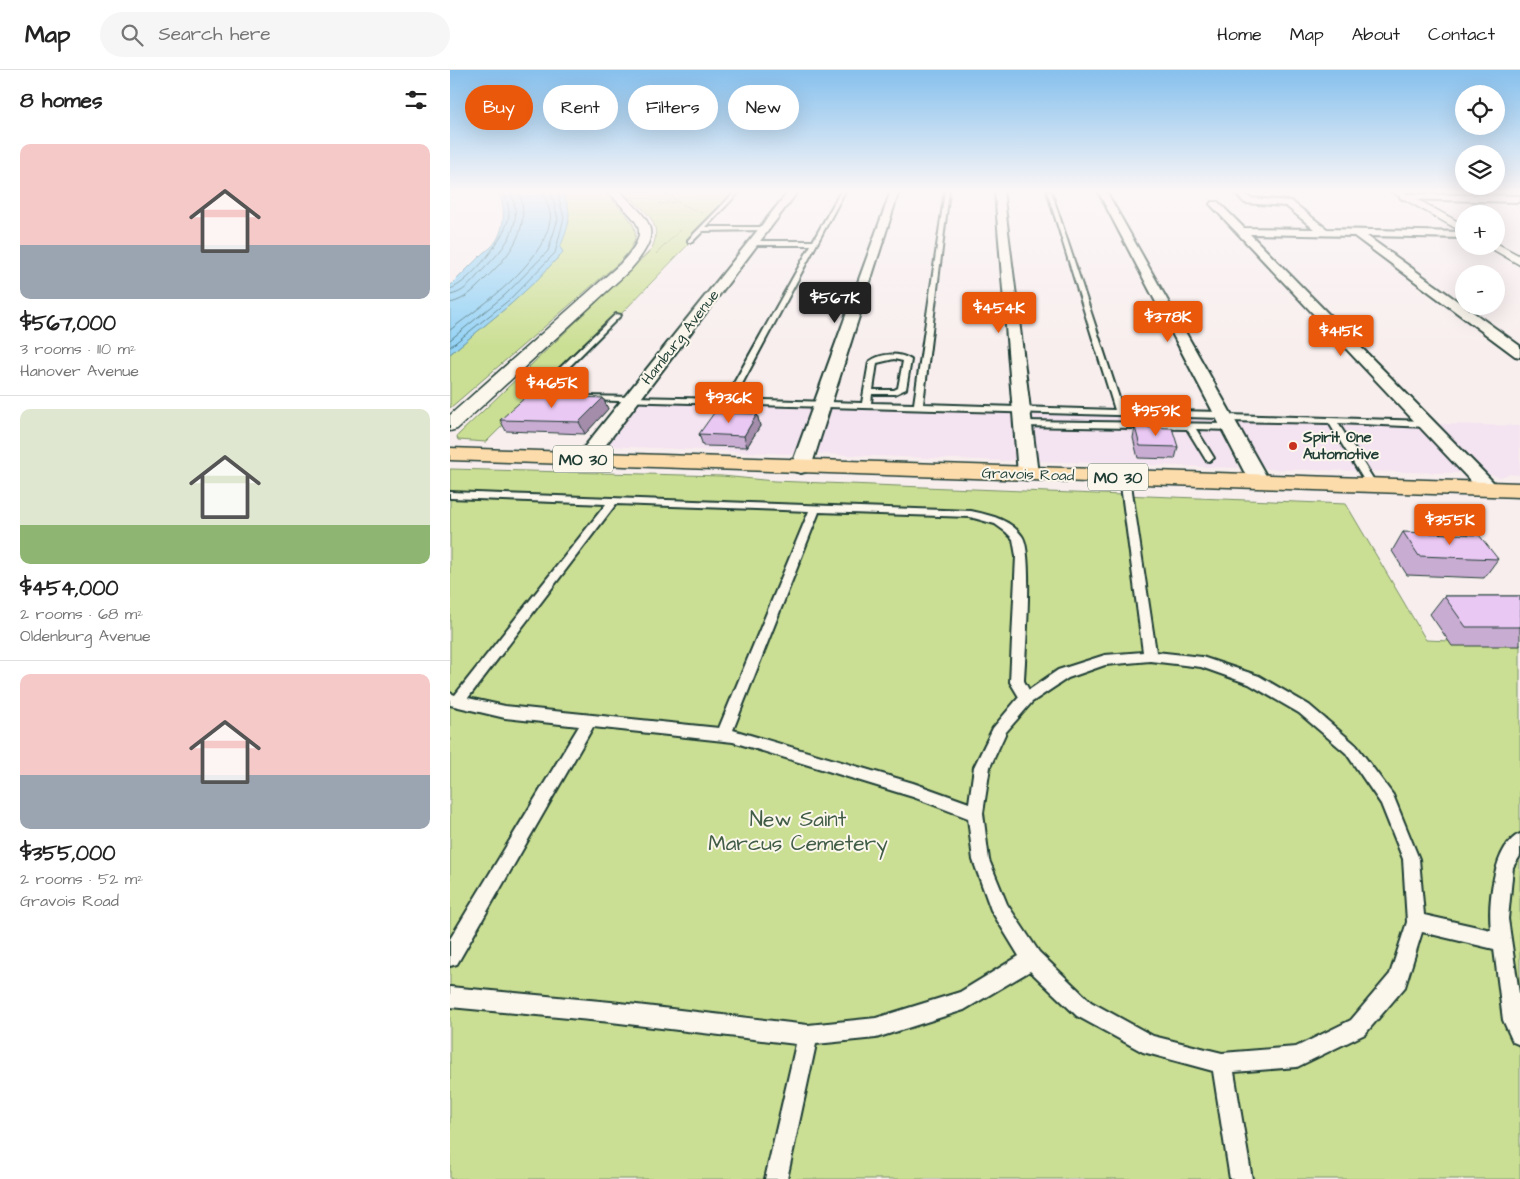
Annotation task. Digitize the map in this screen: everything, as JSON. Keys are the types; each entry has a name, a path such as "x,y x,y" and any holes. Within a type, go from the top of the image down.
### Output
{"main road":[{"path":"450,425 625,267 642,249 644,243"},
{"path":"1505,253 1520,261"},
{"name":"MO 30","path":"450,454 585,459"},
{"name":"Gravois Road","path":"585,459 1520,490"}],"street":[{"name":"Hamburg Avenue","path":"585,459 754,243"},
{"path":"800,467 877,243"},
{"path":"1004,243 1028,474"},
{"path":"1130,243 1259,482"},
{"path":"1252,243 1489,489"},
{"path":"1369,243 1520,352"}],"lane":[{"path":"728,402 814,243 754,243"},
{"path":"918,407 941,243"},
{"path":"1066,243 1120,413"},
{"path":"567,398 539,397 538,394 618,315"},
{"path":"866,406 868,392 873,362 881,358 897,357 907,360 902,389 895,392 868,392"},
{"path":"576,398 822,406 918,407 1022,417 1190,427 1226,420"},
{"path":"1022,417 1120,413 1226,420 1310,418 1332,422 1426,424"},
{"path":"1332,422 1372,486"},
{"path":"1190,427 1209,458"},
{"path":"1125,478 1150,656"},
{"path":"450,495 971,514 999,522 1018,538 1022,556 1017,682 1027,698"},
{"path":"613,501 454,700 505,712 724,736 824,762 913,790 975,813"},
{"path":"724,736 815,508"},
{"path":"1150,656 1202,662 1254,680 1304,709 1350,749 1387,800 1411,859 1416,922 1398,980 1358,1027 1297,1057 1222,1063 1150,1045 1084,1009 1032,959 1000,910 981,860 975,813 982,767 1000,728 1027,698 1063,674 1105,660 1150,656"},
{"path":"450,957 590,720"},
{"path":"1520,842 1505,864 1499,920 1513,1020 1520,1035"},
{"path":"1416,922 1502,942"},
{"path":"450,997 611,1012 808,1035 876,1028 964,1000 1032,959"},
{"path":"776,1179 808,1035"},
{"path":"1222,1063 1241,1179"}],"shaded area":[{"path":"638,402 812,407 797,452 793,454 611,446 607,444 607,440"},
{"path":"832,408 1011,412 1016,456 1015,459 1009,461 820,454 815,452 814,448"},
{"path":"1030,413 1215,419 1239,468 1037,461"},
{"path":"1233,414 1318,417 1332,420 1414,422 1462,471 1457,473 1268,469 1261,466"},
{"path":"1435,424 1520,426 1520,475 1510,474 1500,477 1483,473"}],"green space":[{"path":"561,243 633,243 627,254 615,266 450,408 450,354 512,303 560,256"},
{"path":"654,243 690,243 621,314 616,314 486,442 458,440 458,435 651,250"},
{"name":"New Saint Marcus Cemetery","path":"450,469 722,476 774,481 1346,504 1426,640 1520,644 1520,1179 450,1179"}],"water":[{"path":"495,243 562,243 560,247 563,252 512,303 450,354 450,286"}],"building":[{"path":"528,395 603,398 579,422 500,420"},
{"path":"714,413 757,414 744,436 699,434"},
{"path":"1135,427 1172,428 1178,447 1140,446"},
{"path":"1403,532 1479,535 1498,559 1419,556"},
{"path":"1444,596 1520,596 1520,627 1466,627"}],"place":[{"name":"Spirit One Automotive","path":"1293,446"}]}
